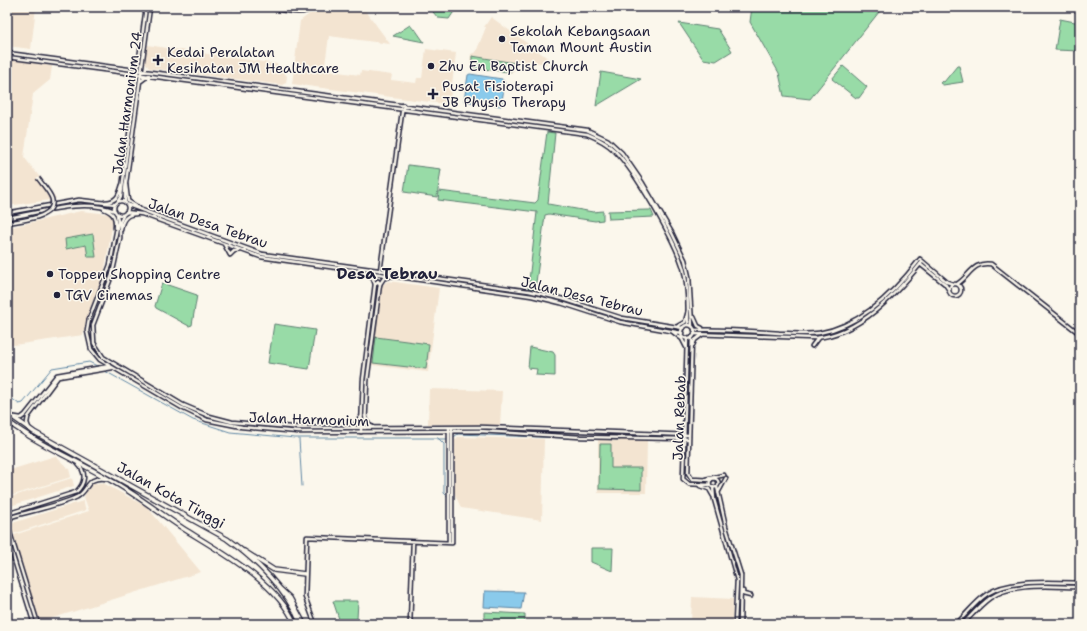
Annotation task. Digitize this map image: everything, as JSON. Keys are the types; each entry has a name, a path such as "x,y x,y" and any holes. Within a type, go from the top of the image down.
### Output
{"highway":[{"name":"Jalan Kota Tinggi","path":"7,413 31,430 207,527 241,549 273,582 293,609 301,624"},
{"name":"Jalan Kota Tinggi","path":"7,422 35,440 110,479 171,520 222,551 270,590 282,602 295,624"},
{"path":"241,549 274,570 305,574"},
{"path":"273,582 290,598 304,624"}],"street":[{"name":"Jalan Harmonium 24","path":"118,201 121,196 146,7"},
{"name":"Jalan Harmonium 24","path":"125,213 127,204 126,185 150,7"},
{"path":"266,7 302,12 311,10 315,7"},
{"path":"7,53 88,62 587,130 608,140 618,149 635,170 672,233 683,256 689,277 694,334 692,337 688,338 682,333 683,328 688,325"},
{"path":"7,57 137,73 587,134 606,144 619,155 632,173 668,235 679,258 685,278 688,325"},
{"path":"79,61 82,67"},
{"path":"127,68 135,66 139,61"},
{"path":"82,67 88,62"},
{"path":"143,63 150,71"},
{"path":"127,72 134,76 135,83"},
{"path":"140,83 145,77 150,75"},
{"path":"380,271 404,105"},
{"path":"564,130 565,126"},
{"path":"7,223 42,215 50,210 53,205 52,199 38,178"},
{"path":"101,203 116,199 122,185"},
{"path":"126,185 128,201 143,210"},
{"path":"7,213 79,200 115,204 118,201"},
{"name":"Jalan Desa Tebrau","path":"118,201 262,254 535,292 622,318 683,328"},
{"name":"Jalan Harmonium","path":"115,204 118,222 108,274 89,320 87,330 93,353 97,358 113,368 182,408 207,420 242,427 285,431 451,432 688,437"},
{"name":"Jalan Desa Tebrau","path":"7,218 70,206 100,208 116,212 142,214 257,256 275,260 532,296 561,303 620,322 682,333"},
{"path":"100,208 110,212 115,218 115,236"},
{"name":"Jalan Harmonium","path":"125,213 120,222 120,238 112,275 92,330 94,343 97,350 103,357 117,366 183,405 209,416 232,422 303,428 480,427 676,437"},
{"path":"120,238 122,223 125,217 130,214 142,214"},
{"path":"223,243 230,256 234,251 240,250"},
{"path":"688,325 693,328 706,329 807,334 827,331 851,321 877,305 899,285 920,262"},
{"path":"920,262 945,284 951,295 956,296 961,293 961,287 965,277"},
{"path":"694,334 820,337 840,331 868,316 894,296 915,271 920,262"},
{"path":"920,262 947,282 961,287"},
{"path":"949,290 978,265 985,263 993,265 1080,334"},
{"path":"915,271 919,268 926,268"},
{"path":"361,432 363,380 375,284 368,273"},
{"path":"365,432 367,380 380,284 384,278 391,276"},
{"path":"375,284 379,282 380,284"},
{"path":"678,326 685,322 688,311"},
{"path":"692,313 698,326 706,329"},
{"path":"670,331 682,339 687,350"},
{"path":"691,350 695,340 703,334"},
{"name":"Jalan Rebab","path":"692,337 688,475 692,479 702,480"},
{"path":"812,346 820,337"},
{"name":"Jalan Rebab","path":"688,338 683,437 683,480 689,484 717,487"},
{"path":"31,430 26,423 27,418 58,378 102,369 114,364"},
{"path":"7,413 18,418 24,416 57,375 98,368 105,370 117,366"},
{"path":"365,416 369,425 374,428"},
{"path":"350,428 357,424 361,417"},
{"path":"683,446 681,441 676,437 684,426"},
{"path":"315,624 305,597 307,537 451,543 451,428"},
{"path":"7,514 77,491 84,476 82,469 75,461"},
{"path":"702,480 725,477 717,496"},
{"path":"702,480 711,480 714,478 718,480 717,496 740,570 744,594 751,596"},
{"path":"7,518 77,497 88,484 95,479 110,479"},
{"path":"711,480 713,496 737,580 735,624"},
{"path":"699,485 709,489 713,496"},
{"path":"7,511 15,511"},
{"path":"12,516 7,523 38,624"},
{"path":"7,537 34,624"},
{"path":"410,624 413,542"},
{"path":"956,624 984,596 993,591 1023,583 1080,583"},
{"path":"740,624 742,586"},
{"path":"963,624 989,599 1021,588 1080,588"}],"shaded area":[{"path":"7,7 36,7 31,49 7,46"},
{"path":"319,7 363,7 390,44 329,36 325,65 330,66 330,71 360,75 361,71 392,75 391,80 416,83 417,78 422,78 426,49 456,53 450,100 445,104 292,84 300,21"},
{"name":"Sekolah Kebangsaan Taman Mount Austin","path":"491,17 549,59 546,64 529,61 529,63 517,62 517,67 511,73 474,69 470,63 471,54 476,52 486,27 484,27"},
{"path":"147,45 277,64 287,76 286,83 282,85 149,68 145,62"},
{"path":"7,59 52,66 50,80 33,94 24,157 56,198 50,200 7,206"},
{"path":"81,211 110,214 113,221 104,274 86,320 83,335 7,346 7,228"},
{"path":"388,281 439,288 428,372 371,365 382,285"},
{"path":"429,389 502,391 500,426 428,424"},
{"path":"458,437 544,439 542,520 461,508 454,492 455,440"},
{"path":"598,440 647,440 646,493 598,493"},
{"path":"55,456 69,469 71,477 7,497 7,471"},
{"path":"72,478 74,486 7,507 7,498"},
{"path":"103,483 147,507 201,572 40,622 11,536 89,511 84,497 87,491 93,484"},
{"path":"83,501 86,510 13,534 9,524"},
{"path":"692,597 733,599 732,624 691,624"}],"green space":[{"path":"436,7 457,7 449,19 438,18 433,12"},
{"path":"752,7 883,7 810,99 784,96 779,73 750,22"},
{"path":"1060,19 1080,23 1080,51 1055,50"},
{"path":"679,23 718,29 732,51 716,61 703,59"},
{"path":"410,25 414,30 415,29 424,42 393,36"},
{"path":"472,56 515,63 515,66 510,72 474,68"},
{"path":"843,66 867,87 859,98 856,98 832,79"},
{"path":"957,66 959,66 963,82 943,85 940,83 942,81 944,82"},
{"path":"601,72 641,79 596,106"},
{"path":"547,132 555,133 548,204 593,212 603,211 603,220 595,221 549,214 545,215 535,290 528,289 537,212 438,200 439,191 535,203 538,200"},
{"path":"408,165 441,169 437,197 404,192"},
{"path":"651,210 654,217 609,219 608,211"},
{"path":"93,234 96,257 88,257 86,245 66,249 65,239"},
{"path":"162,283 197,295 192,325 189,326 156,308 155,306"},
{"path":"274,324 315,330 309,369 268,363"},
{"path":"376,337 429,344 426,369 373,363"},
{"path":"530,347 553,352 555,355 555,376 536,375 537,369 528,368"},
{"path":"600,444 611,444 611,468 641,468 641,490 599,489"},
{"path":"591,548 613,548 612,571 591,562"},
{"path":"333,601 358,601 357,619 339,619"},
{"path":"484,612 525,614 525,624 484,624"}],"water":[{"path":"470,74 502,79 505,83 501,106 464,101 468,75"},
{"path":"485,591 524,592 521,609 484,607"}],"waterway":[{"path":"7,395 19,404 23,403 52,368 89,362 97,366"},
{"path":"103,370 193,420 230,432 295,438 438,438 444,444 444,493 447,496"},
{"path":"452,438 458,434 620,440"},
{"path":"299,439 302,486"},
{"path":"438,439 447,439"}],"place":[{"name":"Sekolah Kebangsaan Taman Mount Austin","path":"502,39"},
{"name":"Kedai Peralatan Kesihatan JM Healthcare","path":"158,60"},
{"name":"Zhu En Baptist Church","path":"431,66"},
{"name":"Pusat Fisioterapi JB Physio Therapy","path":"433,94"},
{"name":"Toppen Shopping Centre","path":"50,274"},
{"name":"TGV Cinemas","path":"57,295"}],"district":[{"name":"Desa Tebrau","path":"387,273"}]}
